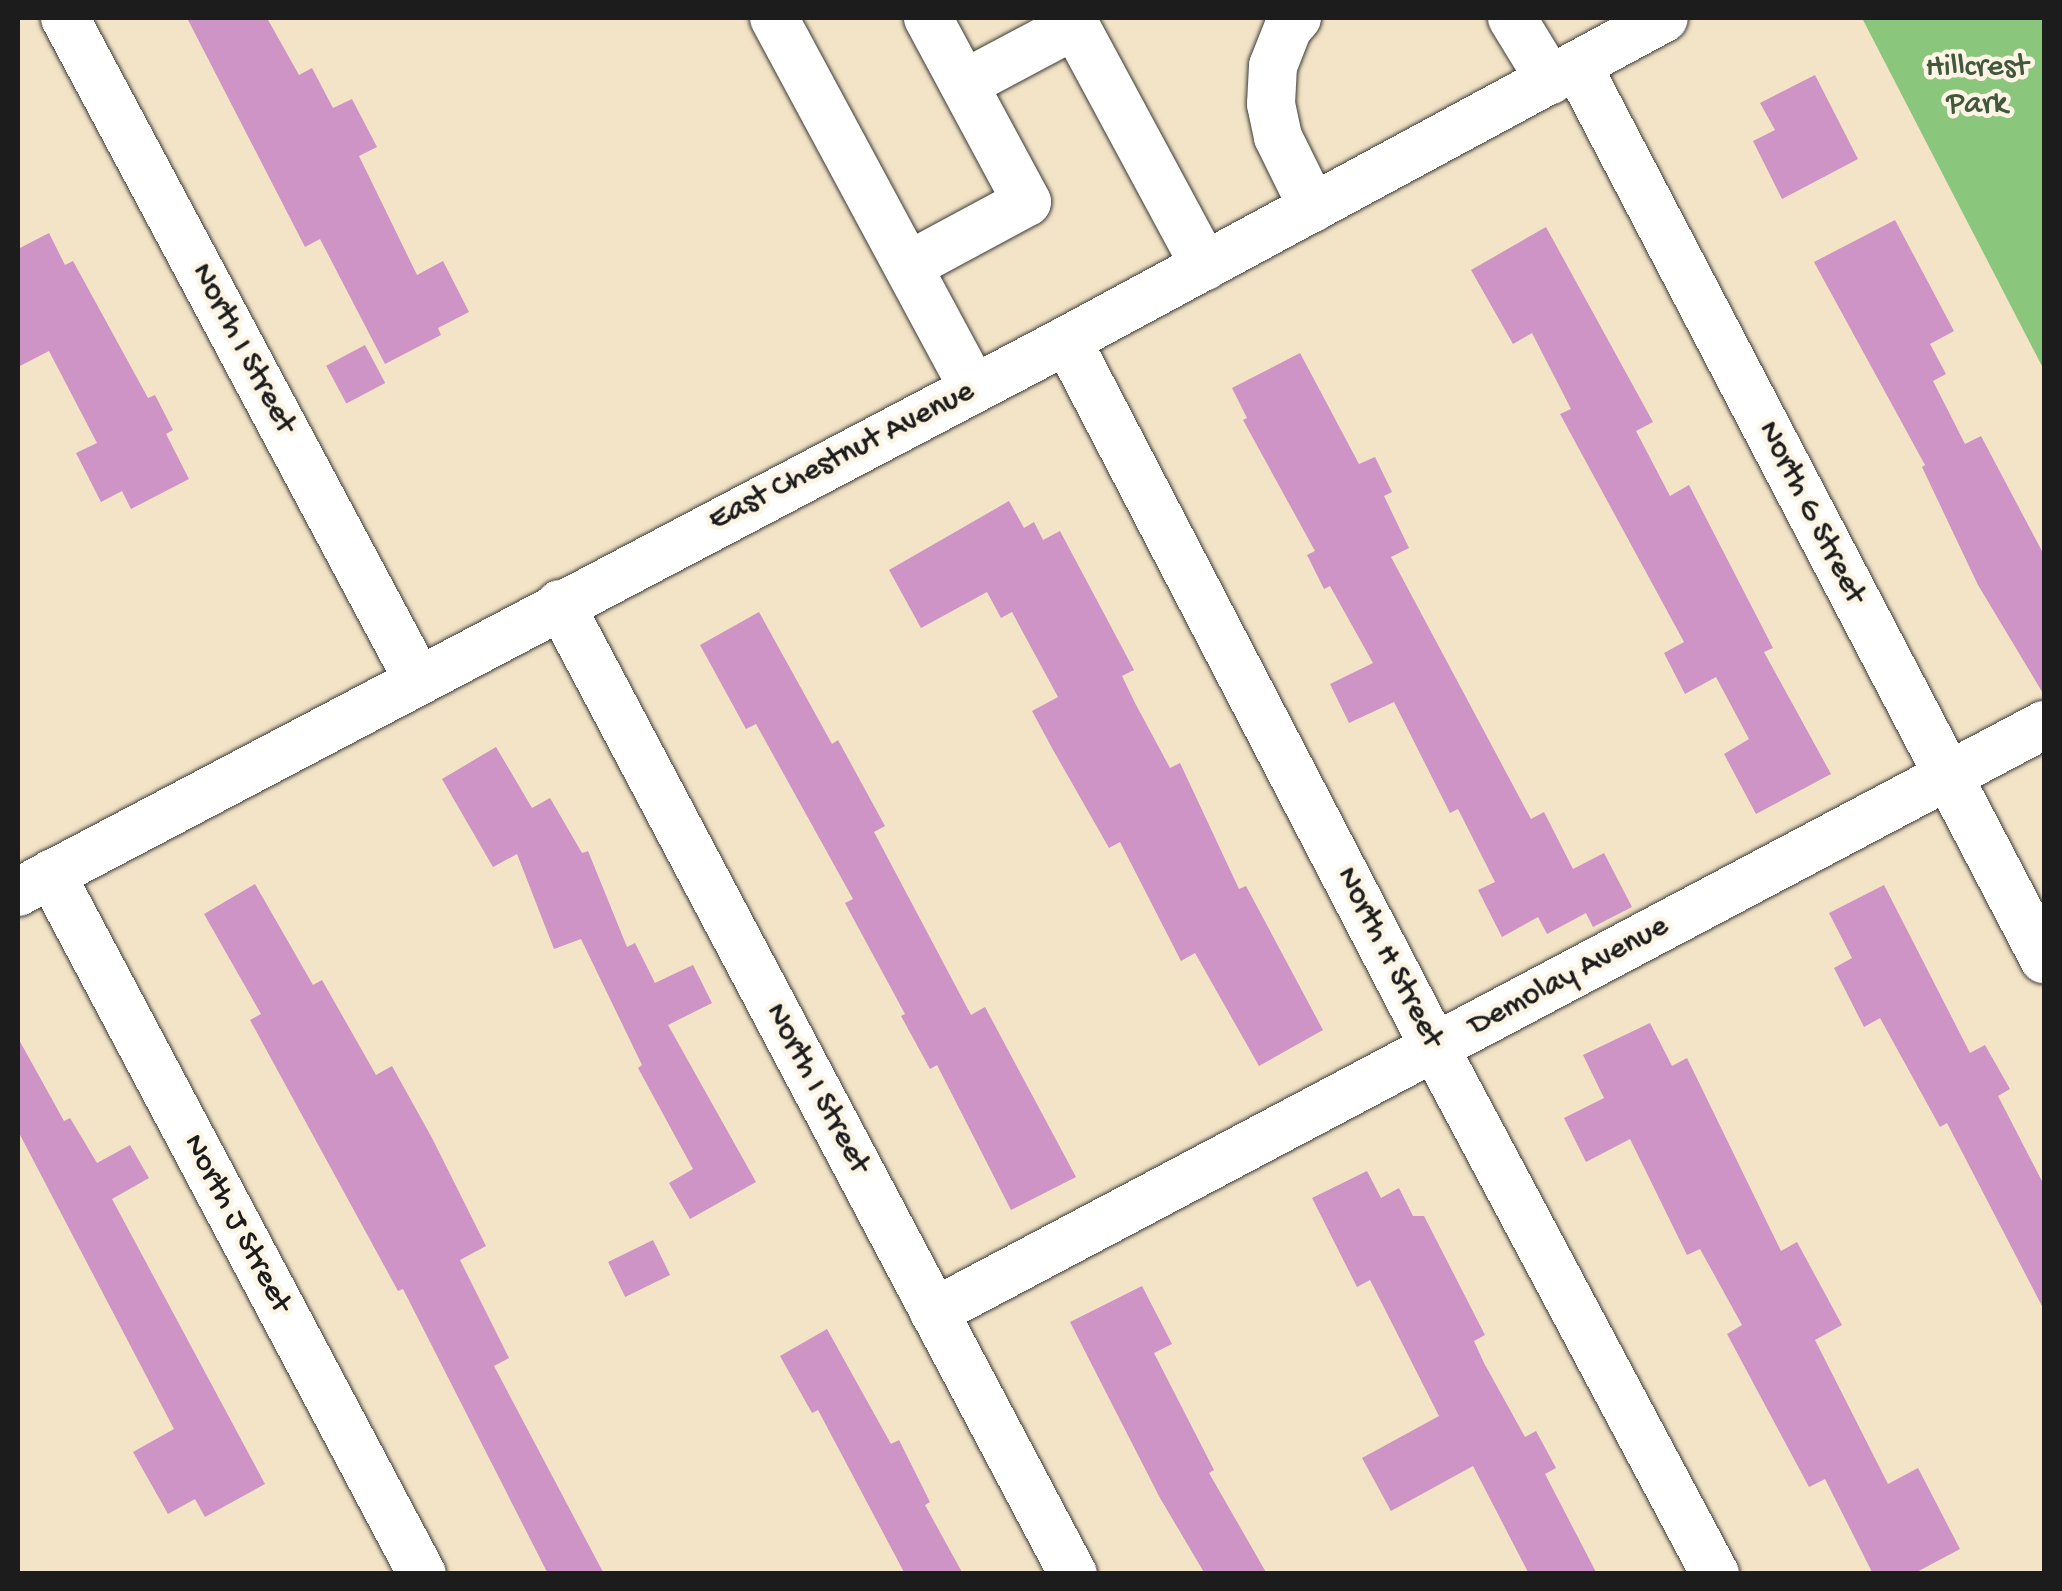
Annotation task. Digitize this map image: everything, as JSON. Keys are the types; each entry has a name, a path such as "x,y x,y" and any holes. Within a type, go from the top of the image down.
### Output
{"street":[{"name":"North I Street","path":"66,18 418,680"},
{"path":"774,18 974,389"},
{"path":"908,266 1027,202 928,18"},
{"path":"1297,18 1288,28 1274,66 1271,104 1278,138 1313,208"},
{"name":"North G Street","path":"1512,18 1563,72 2044,960"},
{"name":"East Chestnut Avenue","path":"34,883 1068,340 1664,18"},
{"path":"964,84 1074,25 1205,266"},
{"name":"North H Street","path":"1068,340 1435,1048 1715,1574"},
{"name":"North I Street","path":"560,604 1073,1574"},
{"name":"Demolay Avenue","path":"934,1312 2044,724"},
{"name":"North J Street","path":"34,883 422,1574"}],"green space":[{"name":"Hillcrest Park","path":"1862,18 2044,18 2044,370"}],"building":[{"path":"187,18 267,18 299,75 312,68 333,108 352,99 377,147 359,156 417,275 443,261 469,312 438,328 441,335 385,364 320,239 305,247"},
{"path":"1815,75 1858,159 1782,199 1753,141 1775,130 1760,103"},
{"path":"1895,220 1954,331 1930,344 1946,374 1933,381 1965,444 1981,436 2044,555 2044,695 1978,585 1922,467 1925,465 1814,262"},
{"path":"1546,227 1653,422 1636,431 1670,496 1689,485 1773,648 1764,652 1831,774 1756,814 1724,754 1749,739 1716,677 1685,694 1664,653 1684,642 1560,414 1571,409 1532,333 1513,344 1471,270"},
{"path":"49,233 65,265 73,261 148,398 155,395 173,430 166,434 189,479 131,509 122,491 101,502 76,453 97,443 49,351 18,367 18,249"},
{"path":"365,345 385,383 346,404 326,366"},
{"path":"1300,353 1359,464 1375,457 1392,492 1384,496 1409,548 1391,557 1531,819 1544,812 1573,869 1604,853 1632,907 1593,927 1586,913 1547,934 1538,917 1502,937 1478,890 1495,882 1458,809 1450,813 1394,702 1349,723 1330,684 1373,663 1330,586 1324,589 1307,555 1315,551 1243,420 1247,418 1232,388"},
{"path":"1009,501 1024,528 1034,522 1043,540 1060,531 1134,670 1122,676 1135,703 1170,768 1180,763 1239,889 1246,886 1323,1030 1259,1066 1195,953 1181,961 1120,842 1109,848 1052,748 1032,711 1058,697 1012,612 1001,618 987,592 921,628 889,570"},
{"path":"759,612 832,744 838,740 885,826 874,832 971,1015 985,1007 1076,1177 1011,1210 937,1065 930,1069 901,1016 905,1014 845,903 853,899 756,724 746,729 700,645"},
{"path":"496,747 532,808 550,798 582,853 588,851 627,947 635,943 655,983 693,965 712,1003 668,1025 756,1182 690,1219 669,1183 693,1169 638,1068 642,1065 581,939 554,949 517,854 493,867 442,779"},
{"path":"255,884 313,985 322,980 376,1075 392,1066 432,1138 486,1246 460,1260 509,1358 494,1366 604,1574 548,1574 403,1289 398,1291 250,1020 261,1014 204,914"},
{"path":"1884,885 1970,1053 1985,1045 2010,1089 1998,1096 2044,1185 2044,1310 1947,1123 1940,1127 1880,1018 1864,1027 1834,968 1852,958 1829,913"},
{"path":"1650,1023 1672,1066 1687,1058 1781,1251 1797,1242 1842,1325 1815,1340 1888,1484 1918,1468 1960,1549 1913,1574 1873,1574 1825,1479 1809,1487 1727,1334 1742,1325 1700,1249 1687,1255 1630,1139 1586,1162 1564,1118 1604,1098 1583,1055"},
{"path":"18,1038 64,1121 70,1118 97,1163 130,1145 149,1178 112,1199 265,1484 205,1517 195,1499 168,1514 133,1452 174,1429 18,1131"},
{"path":"1367,1171 1381,1198 1399,1188 1413,1216 1424,1216 1485,1335 1474,1341 1484,1363 1525,1437 1536,1431 1556,1468 1545,1474 1597,1574 1529,1574 1473,1466 1391,1511 1362,1458 1439,1416 1370,1280 1357,1287 1312,1198"},
{"path":"653,1240 670,1275 625,1297 608,1262"},
{"path":"1142,1286 1172,1344 1154,1353 1214,1470 1209,1473 1267,1574 1205,1574 1160,1498 1070,1322"},
{"path":"827,1329 891,1444 899,1440 930,1502 925,1505 963,1574 905,1574 818,1410 812,1413 780,1356"}]}
